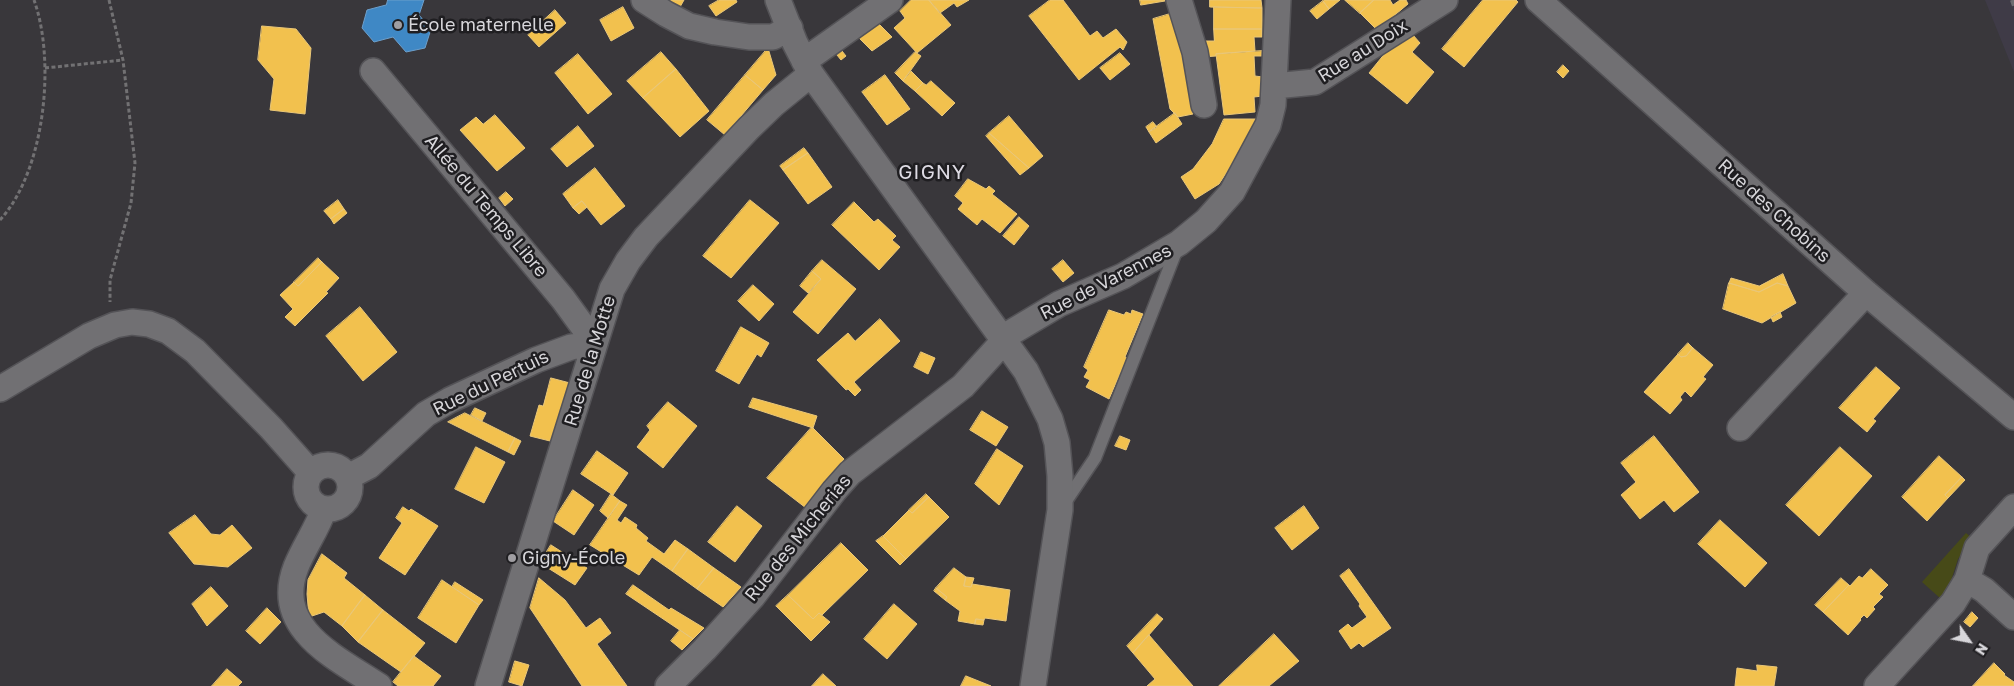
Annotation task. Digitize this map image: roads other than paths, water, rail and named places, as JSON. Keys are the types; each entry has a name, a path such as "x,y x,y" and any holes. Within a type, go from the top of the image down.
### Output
{"street":[{"path":"644,0 689,26 715,32 749,37 773,37 790,28"},
{"path":"778,0 807,67 1026,371 1050,419 1057,444 1060,476 1060,510 1033,686"},
{"name":"Rue de la Motte","path":"488,686 612,288 628,261 646,237 807,67 890,0"},
{"path":"1179,0 1195,52 1204,105"},
{"name":"Rue de Varennes","path":"1005,341 1012,332 1058,304 1122,276 1180,244 1206,221 1232,192 1268,125 1273,106 1276,86 1278,0"},
{"name":"Rue au Doix","path":"1276,86 1315,82 1445,0"},
{"name":"Rue des Chobins","path":"1538,0 1866,293 2014,417"},
{"name":"Allée du Temps Libre","path":"373,71 563,299 595,343"},
{"path":"1740,428 1866,293"},
{"path":"0,388 89,336 115,325 132,322 149,324 168,331 195,350 271,428 310,473"},
{"name":"Rue des Micherias","path":"668,686 705,650 753,596 850,473 963,386 1005,341"},
{"name":"Rue du Pertuis","path":"348,477 369,466 426,414 450,400 536,360 571,347 595,343"},
{"path":"334,465 340,468 348,477 350,490 346,500 336,508 324,509 314,504 307,494 306,484 310,473 321,466 334,465"},
{"path":"1877,686 1953,604 1967,580 1977,548 2014,507"},
{"path":"324,509 296,567 290,592 292,607 296,619 303,630 329,652 379,686"},
{"path":"1967,580 1984,590 2014,617"}],"lane":[{"path":"1060,510 1095,458 1180,244"}],"railway":[{"path":"2012,0 2014,6"}],"place":[{"name":"École maternelle","path":"398,25"},
{"name":"Gigny-École","path":"512,558"}],"district":[{"name":"GIGNY","path":"932,173"}]}
